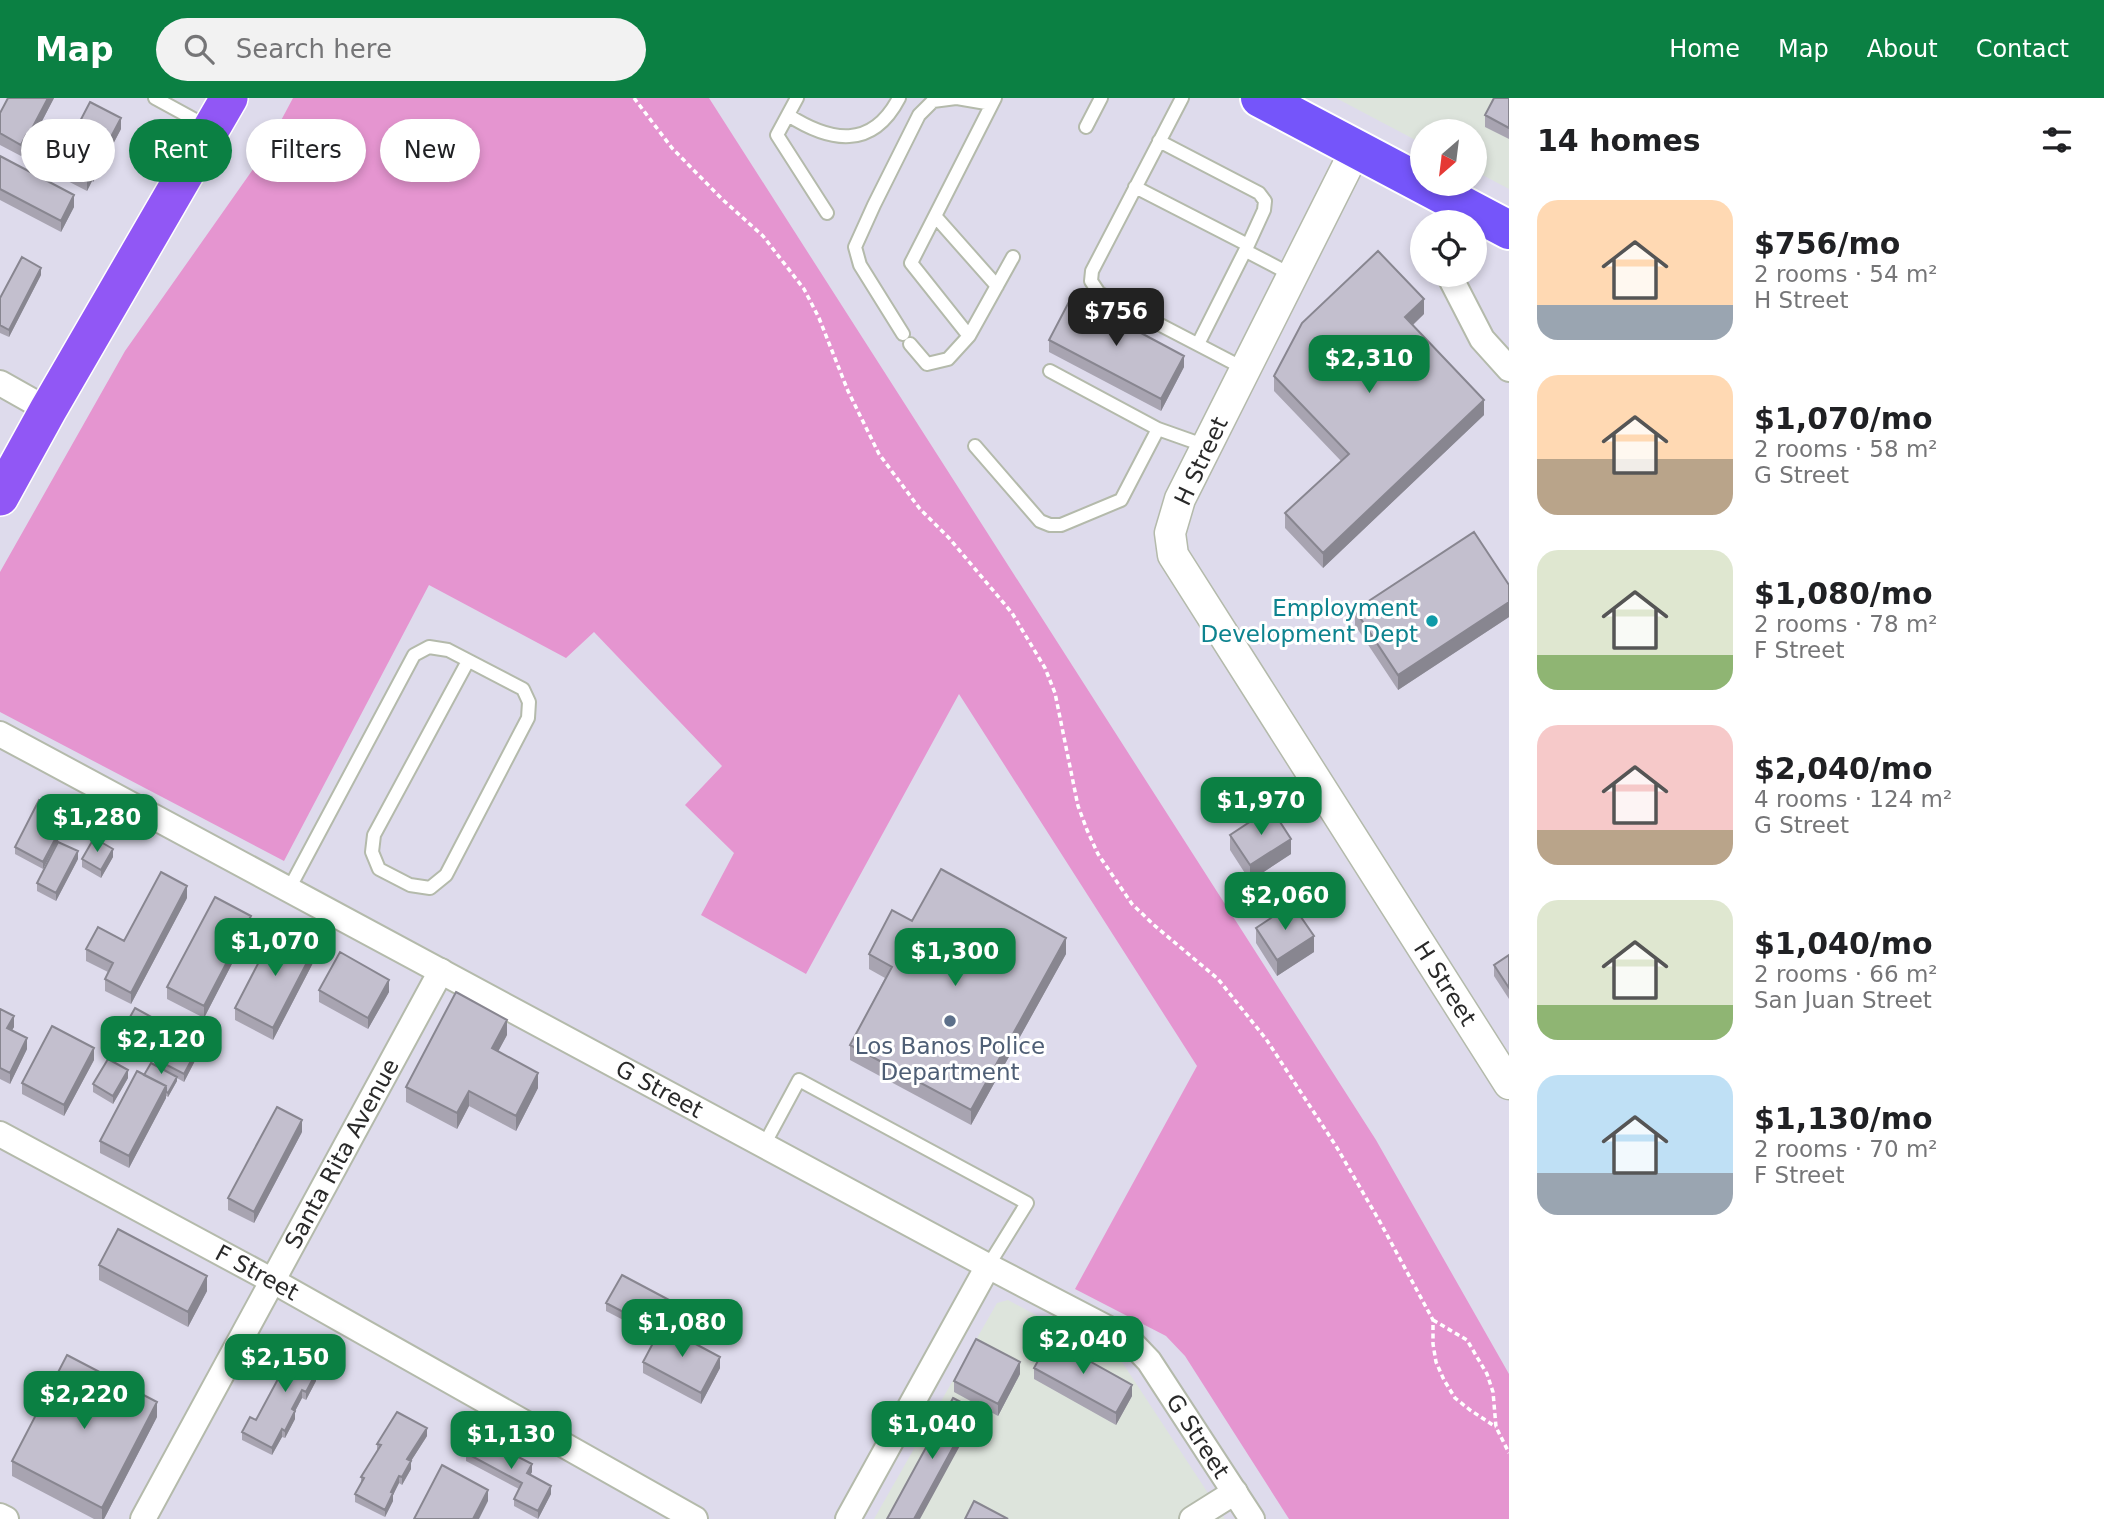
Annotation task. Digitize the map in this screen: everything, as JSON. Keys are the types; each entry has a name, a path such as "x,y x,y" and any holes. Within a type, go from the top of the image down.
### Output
{"highway":[{"path":"1260,98 1356,149 1445,209 1509,230"}],"main road":[{"path":"0,497 220,113"}],"street":[{"name":"H Street","path":"1356,149 1180,499 1170,533 1173,555 1509,1084"},
{"path":"1456,287 1482,339 1509,369"},
{"path":"0,383 48,410"},
{"name":"G Street","path":"0,734 1128,1339 1149,1361 1252,1519"},
{"name":"Santa Rita Avenue","path":"143,1519 441,971"},
{"name":"F Street","path":"0,1134 273,1281 695,1519"},
{"path":"848,1519 989,1266"},
{"path":"1192,1519 1235,1492"},
{"path":"0,1516 6,1519"}],"lane":[{"path":"155,98 220,113"},
{"path":"797,98 777,135 827,213"},
{"path":"788,115 821,133 839,137 862,134 882,123 899,98"},
{"path":"970,336 911,263 993,101 956,98 933,101 919,115 855,247 860,265 906,339 927,364 948,359 970,336 1013,257"},
{"path":"1086,127 1101,98"},
{"path":"1182,98 1092,271 1091,282 1099,293 1245,369"},
{"path":"1159,141 1259,193 1265,201 1264,210 1247,248 1198,344"},
{"path":"1135,187 1293,275"},
{"path":"935,216 997,286"},
{"path":"1050,370 1158,429 1207,446"},
{"path":"975,446 1040,521 1061,525 1121,500 1158,429"},
{"path":"289,889 414,655 429,647 448,650 523,689 529,702 528,718 446,875 430,888 410,886 379,869 372,852 374,835 468,661"},
{"path":"764,1145 800,1080 1027,1203 989,1266"}],"path":[{"path":"634,98 672,148 763,236 804,289 819,318 848,391 879,454 920,509 957,547 1012,613 1045,668 1055,694 1078,806 1103,862 1132,904 1218,979 1266,1039 1336,1146 1433,1320 1436,1362 1444,1380 1455,1398 1496,1427"},
{"path":"1433,1320 1467,1340 1477,1355 1493,1392 1496,1427 1509,1453"}],"shaded area":[{"path":"293,98 709,98 1376,1140 1509,1374 1509,1519 1289,1519 1185,1356 1166,1336 1075,1289 1197,1066 959,694 806,974 701,915 734,853 685,805 722,766 594,632 566,658 429,585 284,861 0,712 0,572 125,351 246,179 246,182 366,182 366,119 282,119"},
{"path":"1336,98 1509,98 1509,189 1488,178 1488,119 1410,119 1410,137"},
{"path":"1008,1300 1122,1362 1225,1519 874,1519 997,1303"}],"building":[{"path":"8,98 48,98 37,119 21,119 21,145 0,133 0,113"},
{"path":"1494,98 1509,98 1509,128 1485,115"},
{"path":"90,102 121,118 115,129 115,119 81,119"},
{"path":"0,156 21,167 21,182 49,182 74,195 61,221 0,189"},
{"path":"1378,251 1424,299 1405,317 1484,400 1323,553 1285,513 1349,454 1274,376 1302,323"},
{"path":"22,257 41,268 9,330 0,325 0,298"},
{"path":"1072,296 1184,356 1161,399 1049,340"},
{"name":"Employment Development Dept","path":"1474,532 1509,585 1509,602 1398,675 1355,610"},
{"path":"39,800 68,815 43,862 15,847"},
{"path":"1271,808 1291,839 1250,865 1230,835"},
{"path":"94,838 113,849 101,870 82,859"},
{"path":"58,842 78,851 56,893 37,883"},
{"name":"Los Banos Police Department","path":"941,869 1066,938 971,1110 850,1045 892,967 869,954 892,910 912,921"},
{"path":"161,872 187,886 131,993 105,979 113,963 86,949 98,927 124,941"},
{"path":"215,897 251,916 204,1006 167,987"},
{"path":"1292,904 1314,936 1277,960 1256,928"},
{"path":"277,927 315,947 273,1028 235,1008"},
{"path":"340,952 389,980 368,1018 319,990"},
{"path":"1509,955 1509,988 1494,965"},
{"path":"456,992 507,1020 492,1048 538,1073 516,1116 469,1091 457,1113 406,1087"},
{"path":"135,1008 155,1019 141,1046 120,1035"},
{"path":"0,1009 14,1016 7,1028 27,1038 10,1073 0,1068"},
{"path":"52,1026 94,1048 64,1105 22,1083"},
{"path":"179,1033 200,1044 184,1074 163,1063"},
{"path":"108,1059 128,1070 113,1096 93,1084"},
{"path":"151,1063 177,1077 168,1093 166,1086 144,1075"},
{"path":"137,1071 166,1086 129,1156 100,1141"},
{"path":"277,1107 302,1120 254,1212 228,1198"},
{"path":"118,1229 207,1276 188,1312 99,1265"},
{"path":"622,1275 671,1301 656,1329 606,1303"},
{"path":"662,1326 720,1357 701,1393 643,1362"},
{"path":"300,1338 324,1350 306,1392 302,1390 285,1431 282,1429 272,1448 242,1432 250,1417 256,1420"},
{"path":"976,1339 1020,1362 998,1404 954,1381"},
{"path":"1050,1339 1132,1385 1116,1413 1034,1368"},
{"path":"67,1355 157,1402 102,1508 12,1461"},
{"path":"953,1398 974,1409 914,1519 887,1519"},
{"path":"397,1412 427,1428 407,1459 411,1461 402,1477 399,1476 385,1510 355,1494 364,1478 361,1477 381,1445 377,1444"},
{"path":"476,1435 532,1464 527,1473 551,1486 538,1511 514,1499 522,1483 466,1453"},
{"path":"442,1465 488,1490 473,1519 414,1519"},
{"path":"974,1501 1008,1519 965,1519"}],"place":[{"name":"Employment Development Dept","path":"1432,621"},
{"name":"Los Banos Police Department","path":"950,1021"}]}
